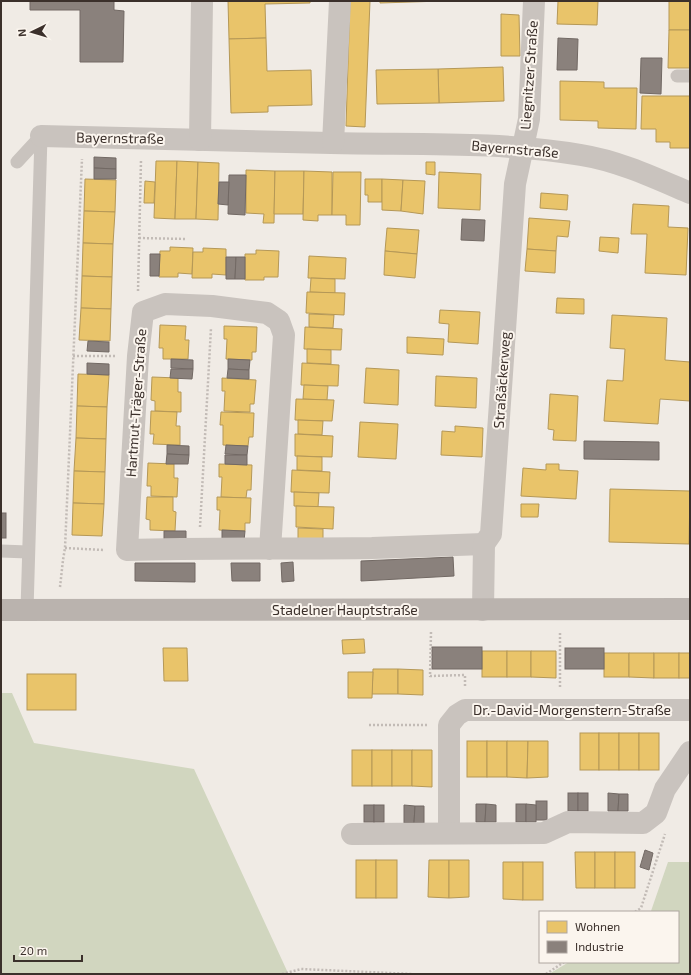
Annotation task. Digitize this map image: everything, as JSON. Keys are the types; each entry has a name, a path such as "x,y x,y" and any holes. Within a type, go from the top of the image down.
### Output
{"main road":[{"name":"Stadelner Hauptstraße","path":"1,610 690,609"}],"street":[{"path":"200,140 202,1"},
{"path":"333,143 340,1"},
{"name":"Liegnitzer Straße","path":"522,148 529,119 534,1"},
{"name":"Bayernstraße","path":"41,136 333,143 427,143 522,148 582,155 618,164 650,176 690,194"},
{"name":"Straßäckerweg","path":"483,610 484,544 491,534 515,184 522,148"},
{"name":"Hartmut-Träger-Straße","path":"127,550 138,356 144,312 165,304 212,306 267,313 280,321 284,335 270,549"},
{"path":"127,550 199,548 374,548 484,544"},
{"name":"Dr.-David-Morgenstern-Straße","path":"449,725 457,714 465,710 690,710"},
{"path":"449,725 449,833"},
{"path":"352,834 544,833 568,822 643,823 656,813 665,789 690,752"}],"lane":[{"path":"16,162 41,136"},
{"path":"27,610 41,136"},
{"path":"1,551 28,552"}],"path":[{"path":"57,610 65,548 82,137"},
{"path":"141,138 138,297 144,312"},
{"path":"139,238 187,239"},
{"path":"199,548 212,306"},
{"path":"73,356 138,356"},
{"path":"65,548 127,550"},
{"path":"431,631 430,676 465,675 465,710"},
{"path":"560,633 560,711"},
{"path":"369,725 449,725"},
{"path":"636,911 641,908 666,832 656,813"},
{"path":"546,974 562,963"},
{"path":"282,974 301,969 412,974"}],"green space":[{"path":"1,693 12,693 34,743 194,769 288,973 299,974 1,974"},
{"path":"668,862 690,862 690,974 549,974 567,963 679,963 679,911 651,911"}],"building: Wohnen":[{"path":"228,1 310,1 310,3 265,4 266,38 229,39"},
{"path":"350,1 370,1 365,127 346,126"},
{"path":"380,1 442,1 380,3"},
{"path":"558,1 598,1 597,25 557,24"},
{"path":"669,1 690,1 690,30 669,30"},
{"path":"501,14 519,15 520,56 501,56"},
{"path":"669,30 690,30 690,68 668,68"},
{"path":"266,38 267,71 311,70 312,105 268,106 268,112 231,113 229,39"},
{"path":"503,67 504,101 439,103 438,69"},
{"path":"438,69 439,103 377,104 376,70"},
{"path":"560,81 604,82 604,88 637,88 636,129 598,128 598,121 560,120"},
{"path":"642,96 690,96 690,148 670,148 670,142 656,142 656,129 641,129"},
{"path":"156,161 177,161 175,219 154,218"},
{"path":"177,161 198,162 196,219 175,219"},
{"path":"198,162 219,163 218,220 196,219"},
{"path":"426,162 435,162 435,175 426,174"},
{"path":"246,170 275,171 274,223 263,223 264,214 246,213"},
{"path":"275,171 304,171 303,214 274,214"},
{"path":"304,171 332,172 332,215 318,215 318,221 303,220"},
{"path":"333,172 361,172 360,225 346,225 346,215 332,215"},
{"path":"439,172 481,174 480,210 438,208"},
{"path":"85,179 116,180 115,212 84,211"},
{"path":"365,179 382,179 382,202 368,202 368,195 365,195"},
{"path":"382,179 403,180 401,211 382,210"},
{"path":"403,180 425,181 423,214 401,211"},
{"path":"145,181 155,182 154,203 144,203"},
{"path":"541,193 568,195 567,210 540,208"},
{"path":"633,204 669,206 668,227 688,228 686,275 645,273 647,234 631,234"},
{"path":"84,211 115,212 113,244 83,243"},
{"path":"529,218 570,221 568,237 557,236 556,251 527,249"},
{"path":"387,228 419,230 417,254 385,251"},
{"path":"600,237 619,238 618,253 599,251"},
{"path":"83,243 113,244 112,277 82,276"},
{"path":"170,247 193,248 192,274 178,273 178,277 159,277 160,251 170,251"},
{"path":"203,248 226,249 226,275 212,274 212,278 192,278 193,252 203,252"},
{"path":"527,249 556,251 555,273 525,271"},
{"path":"256,250 279,251 278,277 264,277 264,280 245,280 245,254 256,254"},
{"path":"385,251 417,254 415,278 384,275"},
{"path":"309,256 346,258 345,279 308,278"},
{"path":"82,276 112,277 111,309 81,308"},
{"path":"311,278 335,279 335,293 310,292"},
{"path":"307,292 345,293 344,315 306,313"},
{"path":"557,298 584,299 584,314 556,313"},
{"path":"81,308 111,309 110,341 79,340"},
{"path":"440,310 480,312 478,344 448,342 449,324 439,323"},
{"path":"309,314 334,315 333,328 309,327"},
{"path":"612,315 667,318 665,360 690,362 690,401 660,399 658,424 604,421 607,380 623,381 625,349 610,348"},
{"path":"160,325 186,326 185,340 189,340 188,359 163,359 163,348 159,348"},
{"path":"224,326 257,327 256,352 252,352 252,360 226,359 227,339 224,339"},
{"path":"305,327 342,329 341,350 304,349"},
{"path":"407,337 444,339 443,355 407,353"},
{"path":"307,349 331,350 331,364 307,363"},
{"path":"302,363 339,365 338,386 301,385"},
{"path":"366,368 399,370 398,405 364,403"},
{"path":"78,374 109,375 107,407 77,406"},
{"path":"436,376 477,378 476,408 435,406"},
{"path":"152,377 178,378 178,392 181,392 181,412 155,411 155,401 151,400"},
{"path":"222,378 256,380 254,404 250,404 250,412 224,411 225,391 222,391"},
{"path":"304,385 328,386 327,400 303,399"},
{"path":"550,394 578,396 576,441 553,440 554,430 548,429"},
{"path":"296,399 334,400 332,421 295,420"},
{"path":"77,406 107,407 106,439 76,438"},
{"path":"151,411 177,412 176,426 180,426 180,445 153,444 154,434 150,434"},
{"path":"221,412 254,413 253,437 249,437 248,446 223,445 223,425 220,425"},
{"path":"298,420 323,421 322,435 298,434"},
{"path":"360,422 398,424 396,459 358,457"},
{"path":"455,426 483,428 482,457 441,455 442,431 455,432"},
{"path":"295,434 333,436 332,457 295,456"},
{"path":"76,438 106,439 105,472 74,471"},
{"path":"297,456 322,457 322,471 297,470"},
{"path":"148,463 174,464 174,478 178,478 177,497 151,496 151,486 147,486"},
{"path":"219,464 252,465 251,490 247,490 246,498 221,497 222,477 219,477"},
{"path":"546,464 559,464 559,470 578,471 576,499 521,496 523,468 546,470"},
{"path":"292,470 330,472 329,493 291,492"},
{"path":"74,471 105,472 104,504 73,503"},
{"path":"610,489 690,491 689,544 609,542"},
{"path":"294,492 319,493 318,507 294,506"},
{"path":"147,497 173,497 173,511 176,512 175,531 150,530 150,520 146,519"},
{"path":"217,497 251,498 250,523 245,523 245,531 219,530 220,510 217,510"},
{"path":"73,503 104,504 102,536 72,535"},
{"path":"521,504 539,504 538,517 521,517"},
{"path":"296,506 334,507 333,529 296,527"},
{"path":"298,528 323,529 323,542 298,541"},
{"path":"364,639 365,653 343,654 342,640"},
{"path":"163,648 187,648 188,681 164,681"},
{"path":"482,651 507,651 507,677 482,677"},
{"path":"507,651 531,651 531,677 507,677"},
{"path":"531,651 556,651 556,678 531,677"},
{"path":"604,653 629,653 629,677 604,677"},
{"path":"629,653 654,653 654,678 629,677"},
{"path":"654,653 679,653 679,678 654,678"},
{"path":"679,653 690,653 690,678 679,678"},
{"path":"373,669 398,669 398,694 372,694"},
{"path":"398,669 423,670 423,695 398,694"},
{"path":"348,672 373,672 372,698 348,698"},
{"path":"27,674 76,674 76,710 27,710"},
{"path":"580,733 599,733 599,770 580,770"},
{"path":"599,733 619,733 619,770 599,770"},
{"path":"619,733 639,733 639,770 619,770"},
{"path":"639,733 659,733 659,770 639,770"},
{"path":"467,741 487,741 487,777 467,777"},
{"path":"487,741 507,741 507,777 487,777"},
{"path":"507,741 528,741 527,778 507,777"},
{"path":"528,741 548,741 548,777 527,778"},
{"path":"352,750 372,750 372,786 352,786"},
{"path":"372,750 392,750 392,786 372,786"},
{"path":"392,750 412,750 412,786 392,786"},
{"path":"412,750 432,750 432,787 412,786"},
{"path":"575,852 595,852 595,888 576,888"},
{"path":"595,852 615,852 615,888 595,888"},
{"path":"615,852 635,852 635,888 615,888"},
{"path":"356,860 376,860 376,898 356,898"},
{"path":"376,860 397,860 397,898 376,898"},
{"path":"429,860 449,860 449,898 428,897"},
{"path":"449,860 469,860 469,897 449,898"},
{"path":"503,862 523,862 523,900 503,899"},
{"path":"523,862 543,862 543,900 523,900"}],"building: Industrie":[{"path":"30,1 114,1 114,10 124,11 123,62 80,62 80,10 30,10"},
{"path":"558,38 578,39 577,70 557,70"},
{"path":"641,58 662,58 661,94 640,93"},
{"path":"94,157 116,158 116,169 94,168"},
{"path":"94,168 116,169 116,179 94,179"},
{"path":"229,175 246,175 245,215 228,214"},
{"path":"219,182 229,182 228,205 218,204"},
{"path":"462,219 485,220 484,241 461,240"},
{"path":"150,254 160,254 159,276 150,276"},
{"path":"226,257 236,257 235,279 226,279"},
{"path":"236,257 245,257 245,279 235,279"},
{"path":"88,341 109,342 109,352 87,351"},
{"path":"171,359 193,360 193,369 171,368"},
{"path":"228,359 250,360 249,370 228,369"},
{"path":"87,363 109,364 109,375 87,374"},
{"path":"171,369 193,369 192,379 170,378"},
{"path":"228,369 249,370 249,379 227,378"},
{"path":"584,441 659,442 659,460 584,459"},
{"path":"167,445 189,446 189,455 167,454"},
{"path":"226,445 248,446 247,455 225,454"},
{"path":"167,454 189,455 188,464 166,464"},
{"path":"225,455 247,455 247,465 225,464"},
{"path":"1,513 6,513 6,538 1,538"},
{"path":"222,530 245,531 244,541 222,540"},
{"path":"164,531 186,531 186,541 164,540"},
{"path":"453,557 454,576 361,581 361,561"},
{"path":"293,562 294,581 282,582 281,563"},
{"path":"135,563 195,563 195,582 135,581"},
{"path":"231,563 260,563 260,581 232,581"},
{"path":"432,647 482,647 482,669 432,669"},
{"path":"565,648 604,648 604,669 565,669"},
{"path":"568,793 578,793 578,811 568,811"},
{"path":"578,793 588,793 588,811 578,811"},
{"path":"608,793 619,794 618,811 608,811"},
{"path":"619,794 628,794 628,811 618,811"},
{"path":"536,801 547,801 547,820 536,820"},
{"path":"476,804 486,804 485,822 476,822"},
{"path":"486,804 496,805 496,822 485,822"},
{"path":"516,804 526,804 526,822 516,822"},
{"path":"526,804 536,805 536,822 526,822"},
{"path":"364,805 374,805 374,822 364,822"},
{"path":"374,805 384,805 384,822 374,822"},
{"path":"404,805 415,806 414,823 404,823"},
{"path":"415,806 424,806 424,823 414,823"},
{"path":"645,850 653,853 649,870 640,867"}]}
